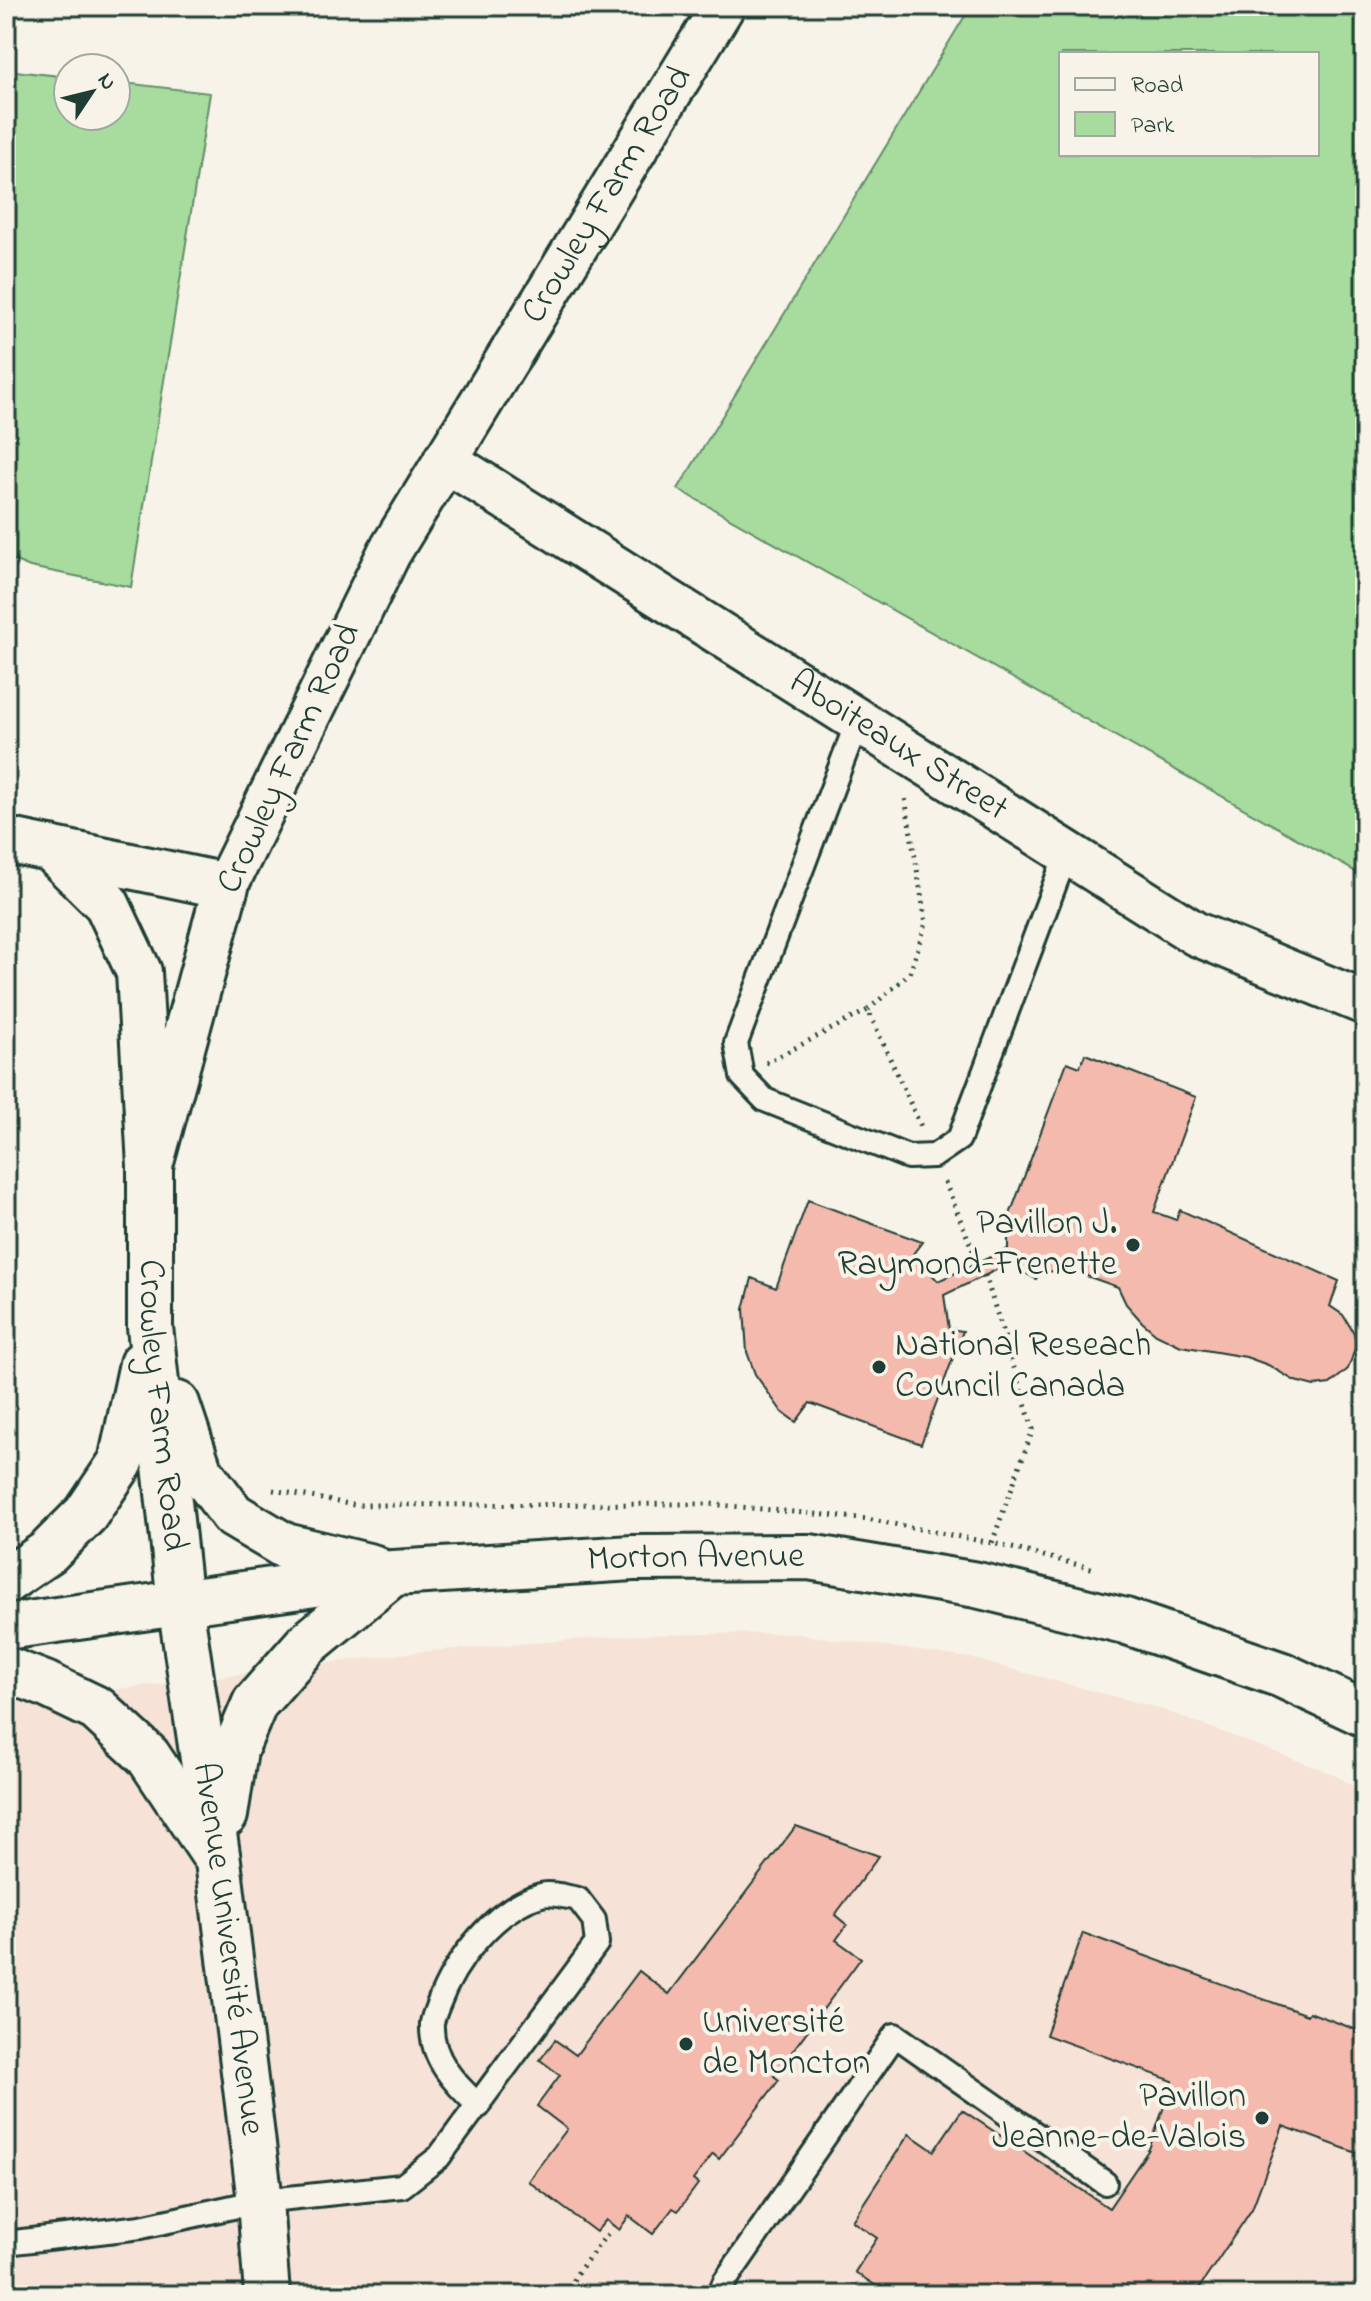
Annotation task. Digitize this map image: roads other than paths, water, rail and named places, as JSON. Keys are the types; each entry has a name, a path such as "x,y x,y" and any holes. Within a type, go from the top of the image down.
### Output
{"main road":[{"path":"6,840 226,886"},
{"path":"51,849 107,904 139,972 150,1166"},
{"name":"Crowley Farm Road","path":"180,1603 150,1327 150,1166 226,886"},
{"path":"150,1327 199,1470 233,1515 285,1546 394,1573"},
{"path":"6,1581 48,1552 86,1514 121,1462 150,1327"},
{"name":"Morton Avenue","path":"6,1627 394,1573 633,1558 809,1557 977,1585 1125,1621 1282,1675 1365,1714"},
{"path":"218,1861 235,1750 255,1703 306,1645 394,1573"},
{"name":"Avenue Université Avenue","path":"180,1603 218,1861 260,2201 267,2295"},
{"path":"6,1669 97,1709 148,1756 218,1861"}],"street":[{"name":"Crowley Farm Road","path":"226,886 389,553 723,6"},
{"name":"Aboiteaux Street","path":"445,460 1196,934 1365,1003"}],"lane":[{"path":"858,720 736,1043 742,1076 765,1100 908,1157 934,1156 959,1139 1067,852"},
{"path":"6,2243 141,2227 260,2201 402,2186 439,2157 479,2106 597,1943 594,1920 578,1899 543,1894 508,1912 479,1937 446,1983 432,2022 438,2057 457,2086 479,2106"},
{"path":"719,2295 895,2035 1105,2183"}],"place":[{"name":"Pavillon J. Raymond-Frenette","path":"1133,1245"},
{"name":"National Reseach Council Canada","path":"879,1367"},
{"name":"Université de Moncton","path":"686,2044"},
{"name":"Pavillon Jeanne-de-Valois","path":"1262,2118"}]}
